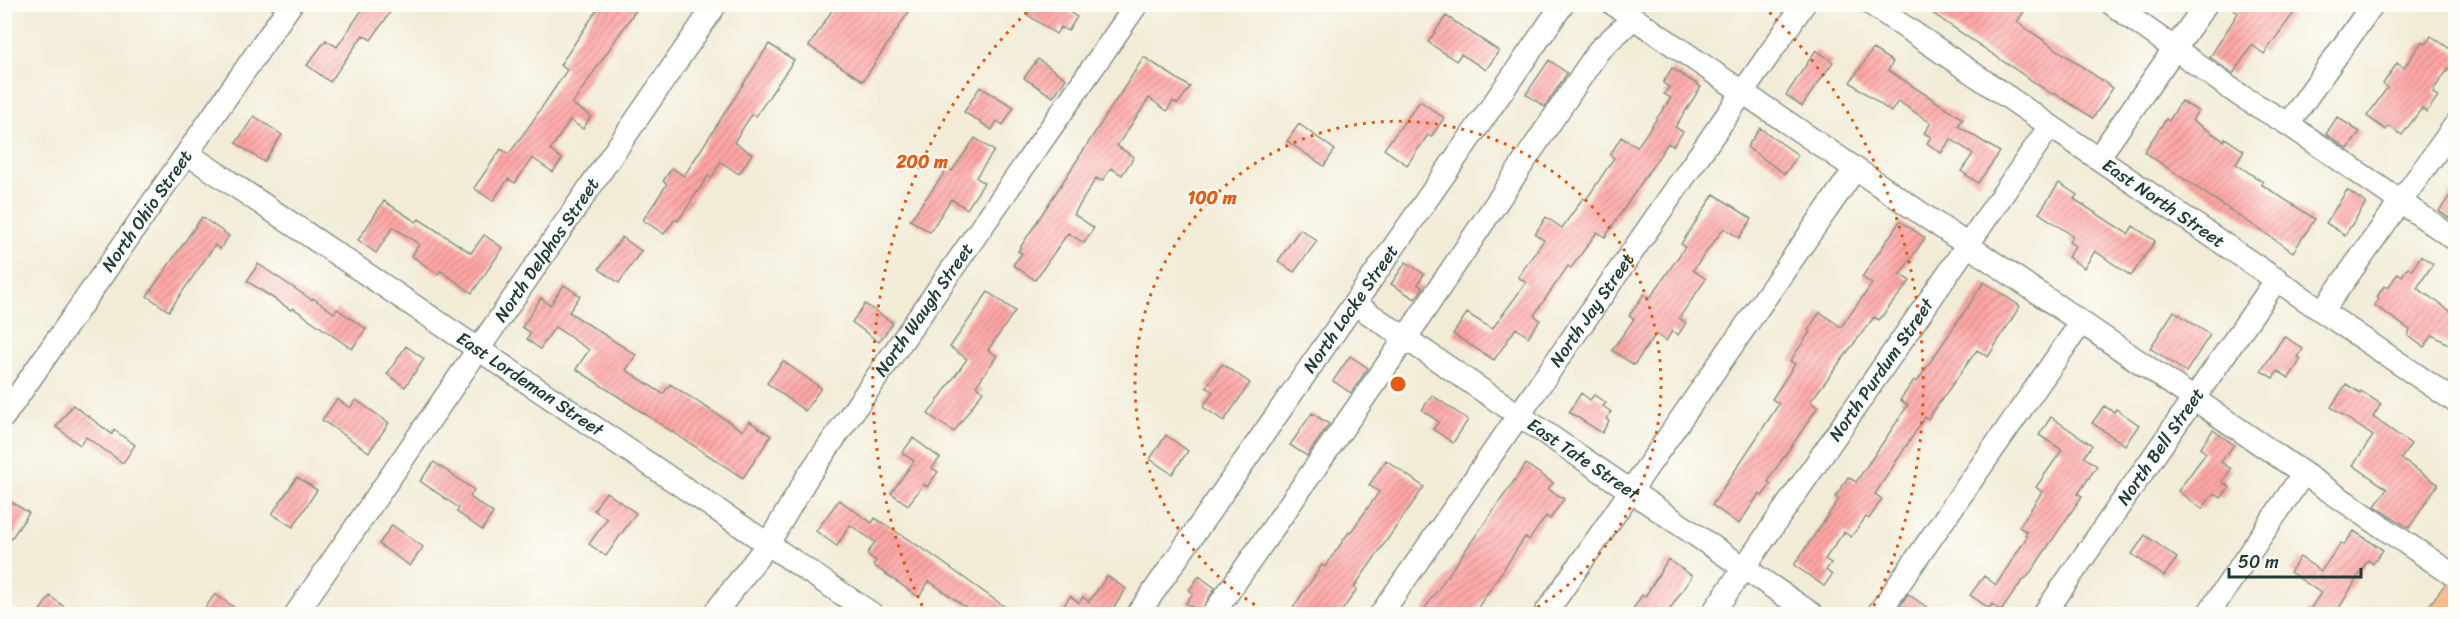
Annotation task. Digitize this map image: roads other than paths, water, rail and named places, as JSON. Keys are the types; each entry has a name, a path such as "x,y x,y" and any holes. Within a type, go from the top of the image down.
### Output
{"main road":[{"path":"2441,615 2456,594"}],"street":[{"name":"North Ohio Street","path":"4,416 291,4"},
{"name":"North Delphos Street","path":"296,615 477,348 716,4"},
{"name":"North Waugh Street","path":"714,615 768,544 808,476 1137,4"},
{"name":"North Locke Street","path":"1138,615 1563,4"},
{"path":"1613,4 1967,247 2456,577"},
{"name":"North Jay Street","path":"1381,615 1804,4"},
{"name":"East North Street","path":"1871,4 2324,310 2456,402"},
{"path":"2112,4 2241,96 2288,124 2456,240"},
{"path":"2098,158 2206,4"},
{"path":"2288,124 2373,4"},
{"path":"1212,615 1405,339 1599,50 1634,18"},
{"path":"2324,310 2456,124"},
{"name":"North Purdum Street","path":"1712,615 2050,126"},
{"name":"East Lordeman Street","path":"188,154 872,615"},
{"path":"1545,615 1854,169"},
{"name":"North Bell Street","path":"2044,615 2277,279"},
{"name":"East Tate Street","path":"1355,304 1812,615"},
{"path":"1878,615 2081,323"},
{"path":"2208,615 2303,474"}]}
